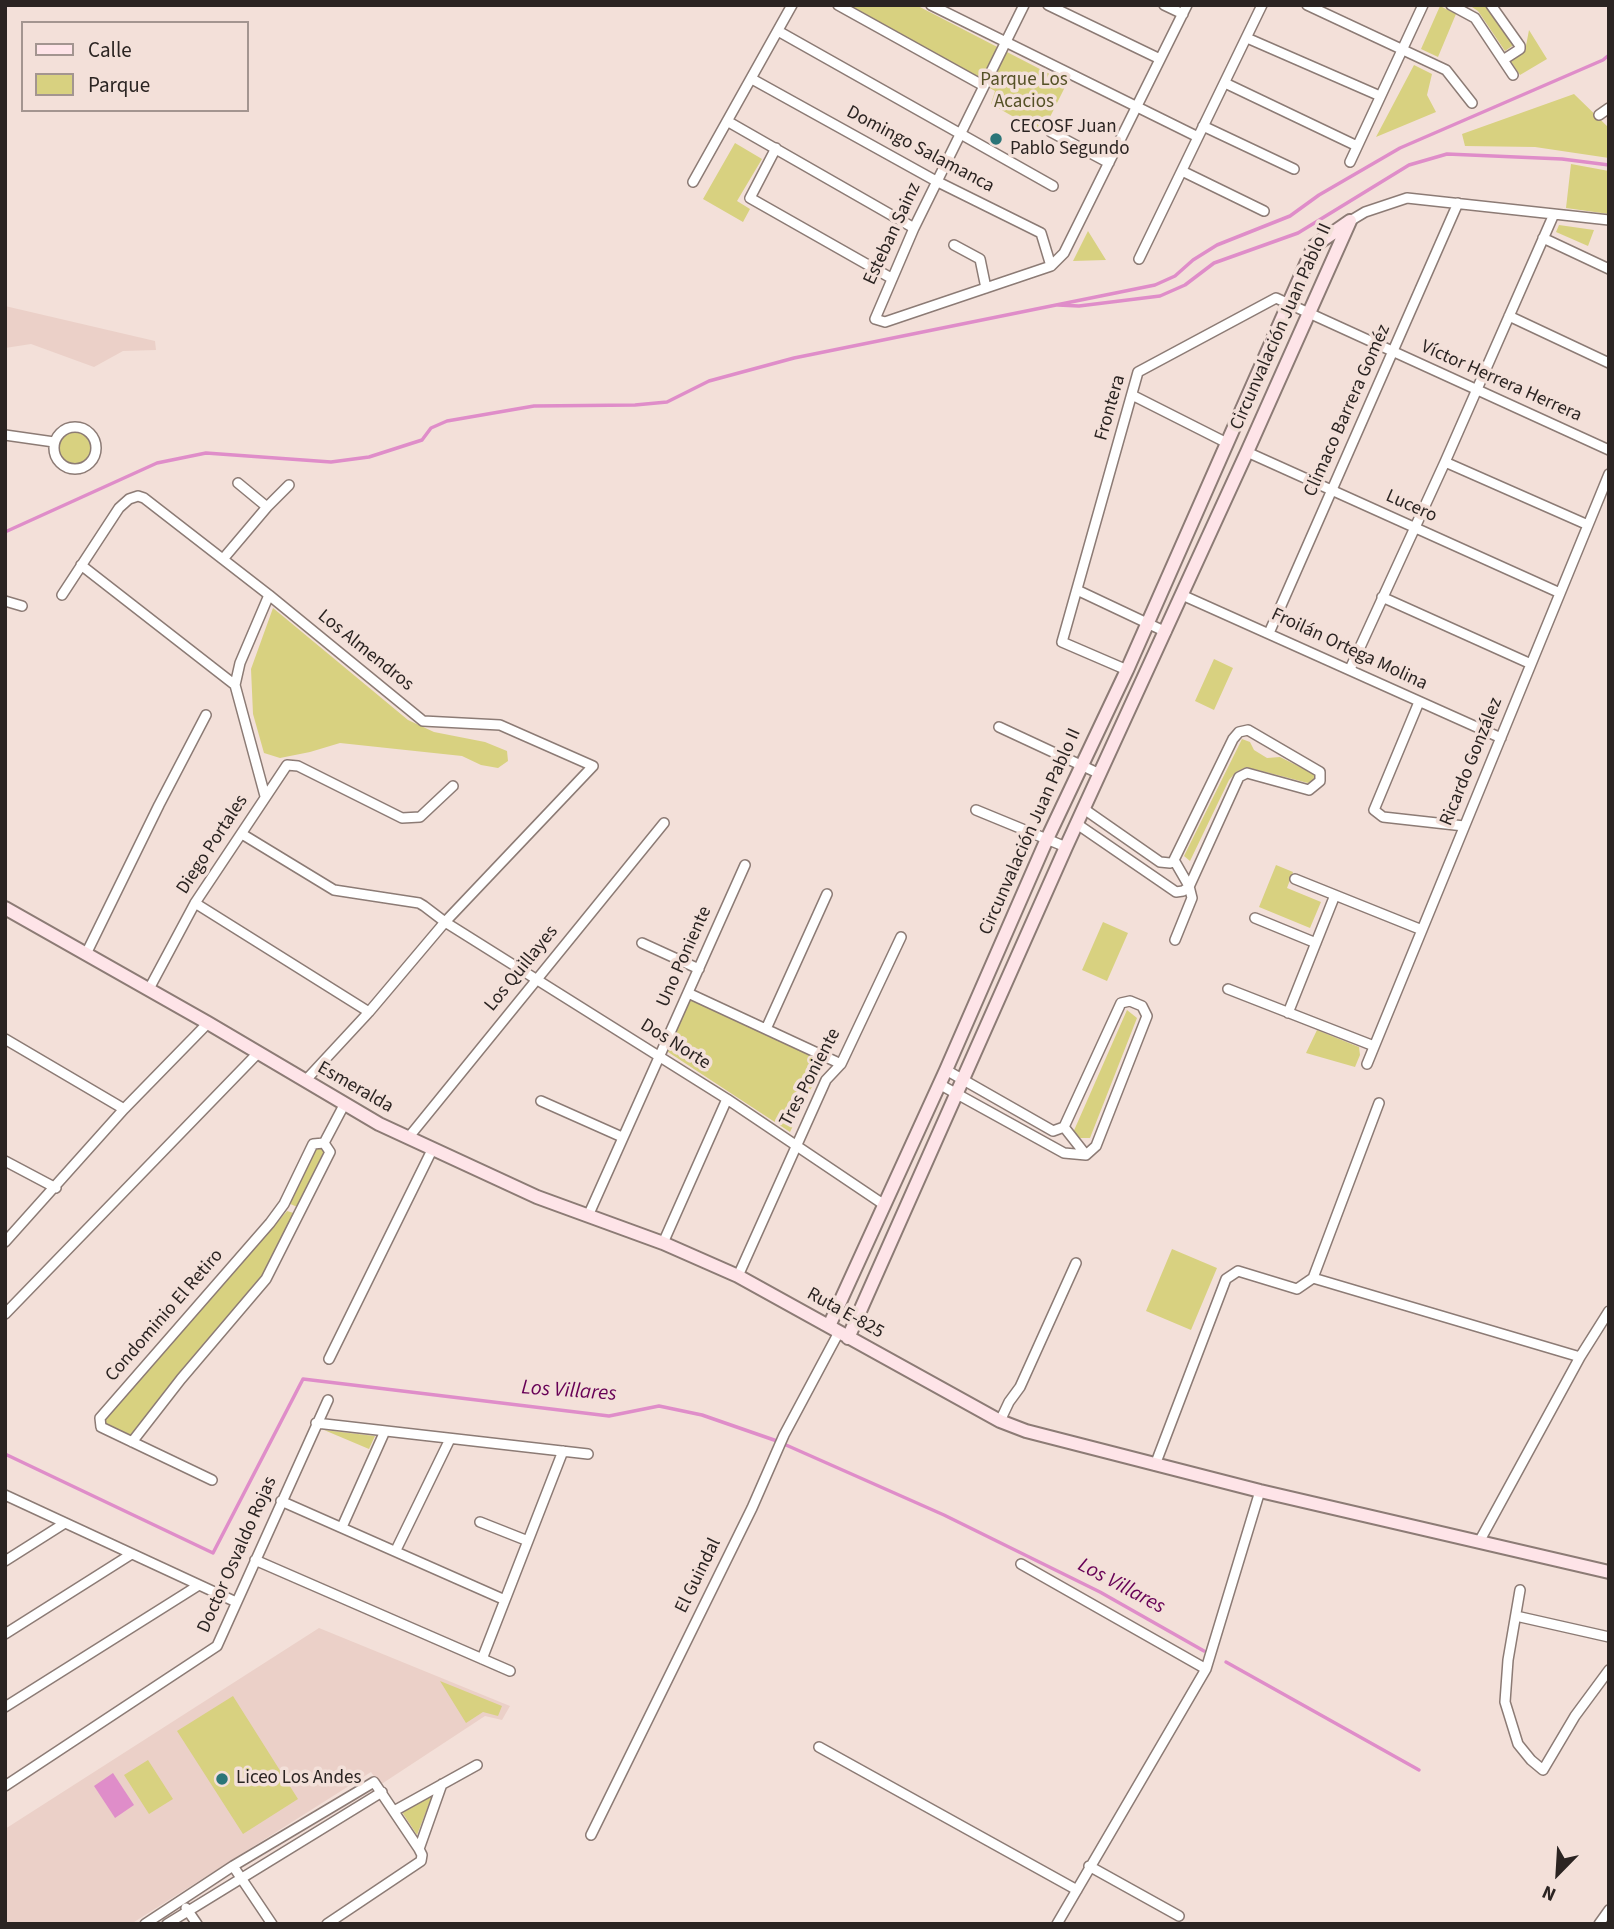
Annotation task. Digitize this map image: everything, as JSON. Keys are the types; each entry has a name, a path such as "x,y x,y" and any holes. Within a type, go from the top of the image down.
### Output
{"street":[{"path":"693,182 792,5"},
{"path":"838,5 984,86"},
{"path":"931,5 1198,137"},
{"path":"1048,5 1160,59"},
{"path":"954,245 979,259 986,288 1051,266 1063,253 1185,10 1164,5"},
{"path":"1139,258 1262,5"},
{"path":"1307,5 1446,70 1472,103"},
{"path":"1350,162 1423,5"},
{"path":"1451,5 1475,18 1513,75"},
{"path":"1492,5 1520,46 1520,49 1503,60"},
{"name":"Esteban Sainz","path":"986,288 885,322 875,319 936,181 1023,6"},
{"path":"778,31 1053,186"},
{"path":"1247,38 1380,96"},
{"name":"Domingo Salamanca","path":"752,79 936,181 1041,233 1051,266"},
{"path":"1225,83 1357,146"},
{"path":"1599,115 1609,108"},
{"path":"727,121 914,228"},
{"path":"1203,126 1294,169"},
{"path":"1051,132 1109,163"},
{"path":"776,148 750,198 891,278"},
{"path":"1182,171 1264,211"},
{"path":"1350,221 1365,212 1407,198 1609,220"},
{"name":"Climaco Barrera Goméz","path":"1269,633 1458,203"},
{"path":"1350,669 1554,214"},
{"name":"Circunvalación Juan Pablo II","path":"838,1332 883,1204 946,1070 1046,839 1127,670 1227,443 1350,221"},
{"name":"Circunvalación Juan Pablo II","path":"838,1332 957,1093 1247,452 1300,309 1314,246 1350,221"},
{"path":"1543,238 1609,269"},
{"name":"Frontera","path":"1127,670 1062,642 1138,372 1276,298 1300,309"},
{"name":"Víctor Herrera Herrera","path":"1300,309 1609,450"},
{"path":"1509,316 1609,363"},
{"path":"1132,395 1227,443"},
{"path":"67,428 84,429 94,438 96,453 87,466 80,470 69,469 62,466 55,457 54,442 67,428"},
{"path":"5,435 54,442"},
{"name":"Lucero","path":"1247,452 1560,593"},
{"path":"1445,462 1588,525"},
{"name":"Ricardo González","path":"1367,1064 1609,474"},
{"path":"238,482 267,507"},
{"path":"223,559 289,485"},
{"name":"Los Almendros","path":"81,565 119,508 129,499 138,496 144,498 269,595 423,721 500,725 593,766 445,922"},
{"path":"61,595 81,565 235,685 240,663 269,595"},
{"path":"1077,590 1166,632"},
{"name":"Froilán Ortega Molina","path":"1182,595 1501,738"},
{"path":"1382,597 1531,664"},
{"path":"5,601 22,606"},
{"name":"Diego Portales","path":"149,989 195,904 265,796 235,685"},
{"path":"1419,702 1373,808 1374,812 1383,817 1464,827"},
{"path":"86,954 206,715"},
{"path":"999,727 1100,774"},
{"path":"1077,824 1176,892 1183,891 1189,886 1239,777 1247,773 1309,789 1320,781 1320,772 1248,730 1242,730 1233,740 1174,860 1167,864 1160,862 1084,810"},
{"path":"265,796 290,764 402,818 420,817 453,786"},
{"path":"976,810 1066,848"},
{"name":"Los Quillayes","path":"408,1138 664,823"},
{"name":"Dos Norte","path":"242,834 334,890 419,903 727,1099 883,1204"},
{"path":"1174,860 1189,886 1192,898 1175,940"},
{"name":"Uno Poniente","path":"588,1216 744,865"},
{"path":"1295,879 1422,930"},
{"path":"766,1029 827,894"},
{"path":"1288,1013 1335,895"},
{"path":"195,904 369,1012"},
{"name":"Esmeralda","path":"5,908 208,1023 344,1105 408,1138 537,1198 663,1242 706,1261"},
{"path":"1255,918 1316,943"},
{"path":"305,1081 369,1012 445,922"},
{"name":"Tres Poniente","path":"738,1276 826,1080 841,1064 901,937"},
{"path":"642,943 699,969"},
{"path":"1228,989 1374,1046"},
{"path":"688,993 841,1064"},
{"path":"939,1084 1064,1153 1086,1155 1096,1146 1147,1016 1142,1006 1130,1000 1121,1003 1064,1127 1053,1131 946,1070"},
{"path":"5,1242 124,1109 208,1023"},
{"path":"5,1039 124,1109"},
{"path":"5,1314 258,1053"},
{"path":"663,1242 727,1099"},
{"path":"541,1101 622,1137"},
{"path":"1155,1465 1226,1279 1238,1271 1297,1289 1313,1278 1379,1103"},
{"name":"Condominio El Retiro","path":"324,1143 344,1105"},
{"path":"1064,1127 1086,1155"},
{"name":"Condominio El Retiro","path":"212,1480 101,1427 100,1418 284,1204 313,1144 324,1143"},
{"name":"Condominio El Retiro","path":"132,1442 181,1379 266,1279 330,1152 324,1143"},
{"path":"329,1359 432,1150"},
{"path":"5,1161 56,1188"},
{"path":"284,1204 301,1212"},
{"name":"Ruta E-825","path":"706,1261 1000,1420"},
{"path":"1076,1264 1020,1387 1000,1420 1026,1431 1259,1491 1609,1572"},
{"path":"1313,1278 1580,1357"},
{"path":"1479,1542 1580,1357 1609,1311"},
{"name":"El Guindal","path":"591,1835 752,1508 784,1435 838,1332"},
{"name":"Doctor Osvaldo Rojas","path":"5,1786 217,1646 328,1400"},
{"path":"316,1423 589,1454"},
{"path":"341,1527 385,1431"},
{"path":"396,1550 450,1439"},
{"path":"482,1659 563,1451"},
{"path":"1057,1924 1206,1669 1259,1491"},
{"path":"5,1495 236,1602"},
{"path":"281,1501 505,1600"},
{"path":"480,1522 528,1541"},
{"path":"5,1561 65,1523"},
{"path":"5,1634 130,1555"},
{"path":"255,1560 510,1671"},
{"path":"1021,1564 1206,1669"},
{"path":"5,1707 199,1585"},
{"path":"1520,1590 1508,1660 1505,1702 1518,1744 1543,1770 1575,1716 1609,1670"},
{"path":"1516,1616 1609,1637"},
{"path":"819,1747 1077,1890"},
{"path":"394,1811 477,1765"},
{"path":"145,1924 233,1866 374,1782 419,1849 421,1861 327,1924"},
{"path":"419,1849 442,1784"},
{"path":"167,1924 382,1792"},
{"path":"233,1866 272,1924"},
{"path":"1089,1866 1179,1916"},
{"path":"182,1900 197,1924"},
{"path":"1599,1924 1609,1910"}],"shaded area":[{"path":"5,306 155,341 156,350 123,351 94,367 31,344 5,348"},
{"name":"Liceo Los Andes","path":"319,1628 510,1706 502,1720 485,1716 380,1785 371,1772 131,1924 5,1924 5,1829"},
{"path":"113,1773 134,1805 115,1818 94,1786"}],"green space":[{"name":"Parque Los Acacios","path":"846,5 916,5 1067,83 1042,133 991,104 995,91"},
{"path":"1469,5 1486,5 1515,44 1505,51 1478,11"},
{"path":"1440,6 1456,14 1438,57 1421,49"},
{"path":"1529,30 1547,59 1520,75 1510,60 1525,51"},
{"path":"1414,65 1432,74 1427,95 1436,112 1376,137"},
{"path":"1574,94 1609,128 1609,158 1535,147 1465,146 1462,134"},
{"path":"735,143 762,159 737,201 750,209 743,222 703,199"},
{"path":"1571,164 1609,171 1609,214 1566,208"},
{"path":"1559,225 1594,230 1588,246 1556,232"},
{"path":"1088,231 1106,260 1073,261"},
{"path":"75,431 87,437 93,449 87,461 75,467 63,461 57,449 63,437"},
{"path":"273,608 408,720 434,732 485,742 507,751 508,761 498,768 481,765 462,756 340,743 280,758 264,753 253,714 251,669"},
{"path":"1214,659 1233,668 1214,710 1195,701"},
{"path":"1242,739 1250,742 1254,750 1267,758 1280,757 1314,774 1315,779 1308,783 1246,767 1236,772 1229,780 1190,861 1184,856"},
{"path":"1276,865 1293,872 1287,888 1321,902 1310,928 1259,907"},
{"path":"1103,922 1128,933 1107,981 1082,970"},
{"path":"690,996 825,1060 790,1132 665,1050"},
{"path":"1127,1010 1137,1018 1090,1138 1079,1138 1072,1135"},
{"path":"1317,1030 1359,1047 1360,1055 1355,1067 1306,1053"},
{"path":"315,1145 324,1146 328,1154 302,1209 288,1203"},
{"path":"287,1211 297,1214 262,1280 131,1437 107,1425 105,1420"},
{"path":"1172,1249 1217,1268 1191,1330 1146,1311"},
{"path":"324,1430 375,1436 369,1449"},
{"path":"440,1681 502,1706 498,1716 483,1712 466,1723"},
{"path":"233,1696 298,1799 243,1834 177,1731"},
{"path":"148,1760 173,1799 149,1814 124,1775"},
{"path":"432,1796 417,1835 402,1812"}],"waterway":[{"path":"5,532 157,463 206,453 331,462 369,457 422,440 431,428 447,421 534,406 667,402 709,381 794,358 1155,285 1175,276 1193,260 1217,245 1290,216 1319,195 1400,148 1603,60 1609,55"},
{"path":"1058,305 1079,306 1160,296 1185,285 1214,263 1298,233 1409,165 1447,154 1562,159 1609,165"},
{"name":"Los Villares","path":"5,1454 213,1553 303,1379 609,1416 659,1406 702,1415 777,1441 944,1515 1100,1592 1204,1651"},
{"path":"1226,1662 1419,1770"}],"place":[{"name":"CECOSF Juan Pablo Segundo","path":"996,139"},
{"name":"Liceo Los Andes","path":"222,1779"}]}
